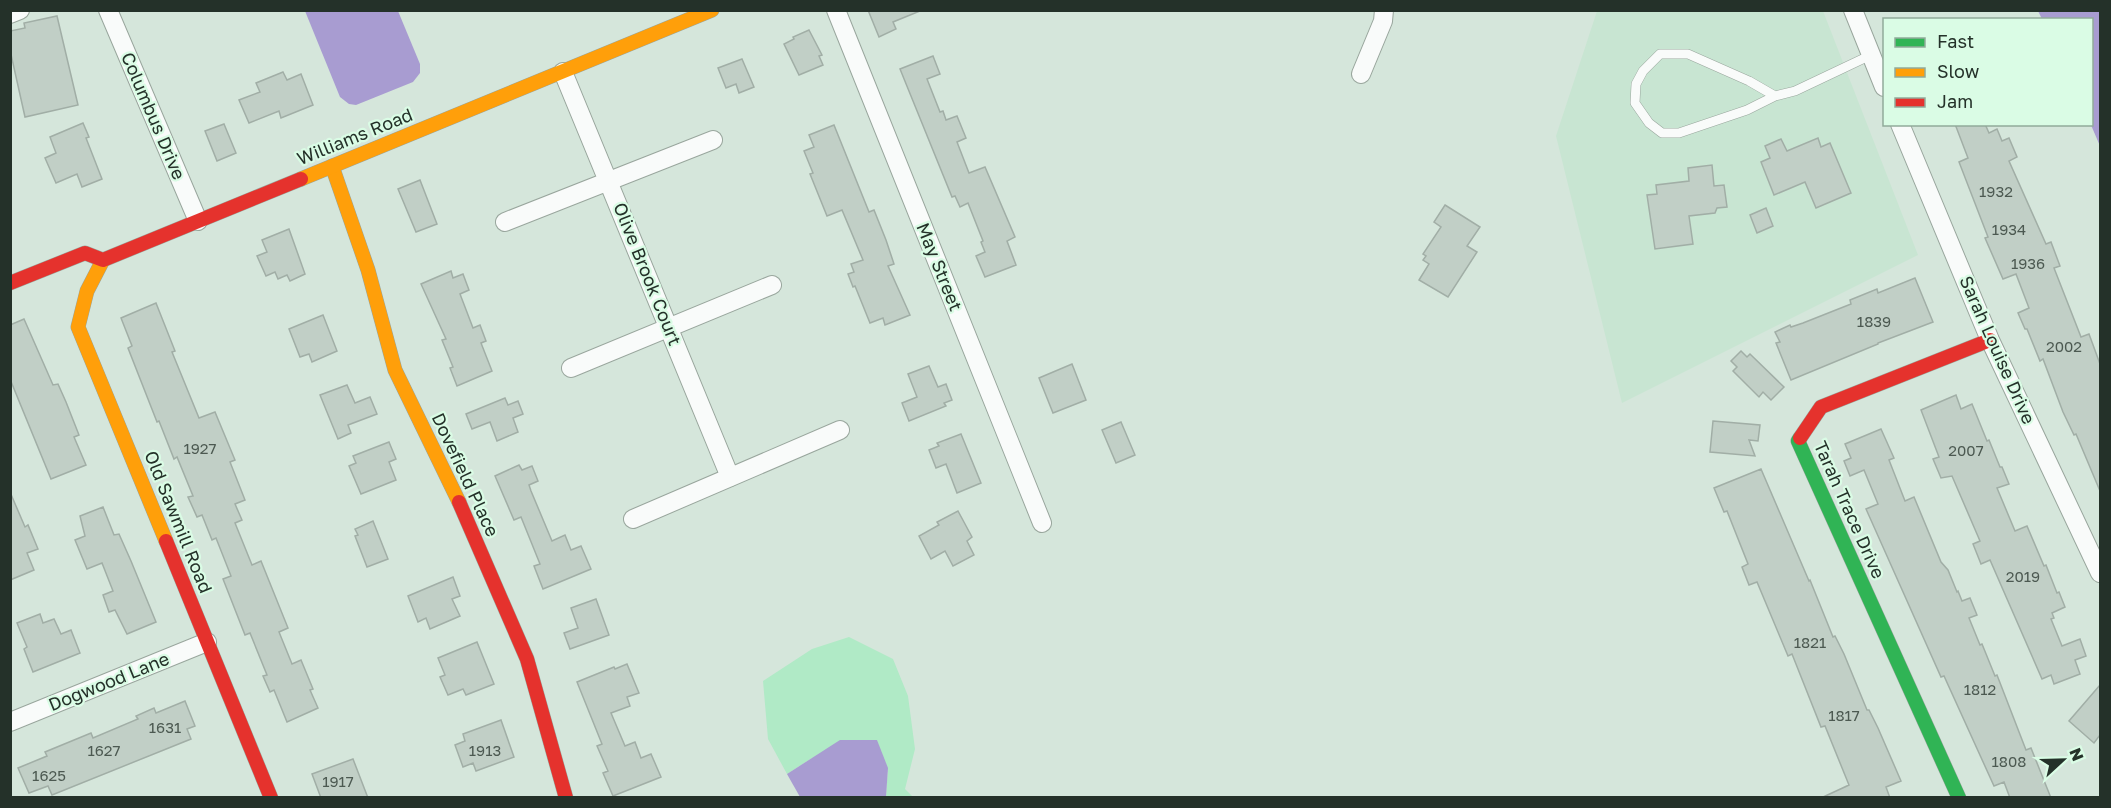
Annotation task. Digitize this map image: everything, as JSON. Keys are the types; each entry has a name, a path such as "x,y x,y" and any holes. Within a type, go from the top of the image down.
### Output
{"street":[{"path":"10,14 20,10"},
{"name":"Columbus Drive","path":"108,10 198,221"},
{"name":"May Street","path":"836,10 1042,523"},
{"path":"1361,74 1383,21 1384,10"},
{"path":"1852,10 1883,85"},
{"name":"Williams Road","path":"10,284 85,253 103,260 710,11"},
{"name":"Olive Brook Court","path":"563,72 730,477"},
{"name":"Sarah Louise Drive","path":"1901,126 1990,340 2100,573"},
{"path":"505,222 713,140"},
{"name":"Dovefield Place","path":"332,166 368,270 396,370 453,489 527,659 566,798"},
{"name":"Old Sawmill Road","path":"103,260 87,291 78,327 271,798"},
{"path":"571,368 772,285"},
{"name":"Tarah Trace Drive","path":"1959,798 1798,441 1821,407 1990,340"},
{"path":"633,519 840,430"},
{"name":"Dogwood Lane","path":"12,719 207,642"}],"lane":[{"path":"1775,96 1749,81 1689,54 1660,54 1643,71 1636,84 1635,103 1648,123 1662,133 1679,133 1747,110 1775,96 1795,91 1871,55"}],"shaded area":[{"path":"305,11 398,11 420,64 420,73 413,82 356,105 349,104 340,97"},
{"path":"1597,11 1823,11 1918,255 1622,403 1556,136"},
{"path":"2038,11 2100,11 2100,146 2091,126 2093,18 2042,18"},
{"path":"840,740 877,740 888,768 886,797 800,797 787,774"}],"green space":[{"path":"849,637 893,659 908,696 915,749 905,789 913,797 886,797 888,768 812,758 787,774 768,739 763,681 812,649"}],"building":[{"path":"868,10 920,11 893,22 896,29 879,37"},
{"path":"57,16 78,105 25,117 10,50 10,31 25,28 24,23"},
{"path":"809,30 822,55 819,56 823,65 799,75 784,44"},
{"path":"933,56 940,74 927,79 940,112 943,111 946,120 957,116 966,138 957,142 969,173 985,167 1015,237 1007,241 1016,265 985,277 976,256 985,252 981,242 983,241 968,203 960,207 955,196 952,197 900,69"},
{"path":"742,59 754,87 739,93 736,84 726,88 718,68"},
{"path":"283,72 287,80 301,74 313,105 281,118 279,111 249,123 239,100 260,92 256,83"},
{"path":"83,123 89,137 86,138 102,179 82,187 77,174 56,183 45,158 56,153 50,137"},
{"path":"224,124 236,153 217,161 205,131"},
{"path":"834,125 869,212 874,210 886,240 894,264 888,266 910,315 885,325 883,318 870,323 855,286 853,287 848,274 854,272 851,264 863,260 842,210 827,216 810,174 813,173 804,151 814,147 809,135"},
{"path":"1956,126 1986,126 1989,133 1997,129 2002,141 2009,138 2017,157 2009,161 2046,244 2051,242 2060,266 2054,268 2081,337 2089,334 2100,364 2100,491 2076,434 2074,435 2063,412 2043,359 2040,361 2018,313 2029,308 2016,274 2003,279 1985,238 1988,237 1959,162 1968,158"},
{"path":"1818,138 1821,147 1830,143 1851,193 1816,208 1805,182 1774,195 1761,162 1770,158 1765,146 1781,139 1787,151"},
{"path":"1712,165 1714,186 1724,185 1727,207 1717,208 1715,213 1689,216 1693,244 1655,249 1647,195 1657,194 1656,185 1689,181 1688,168"},
{"path":"420,180 437,224 416,232 398,189"},
{"path":"1445,205 1480,227 1467,246 1477,252 1448,297 1419,280 1429,264 1423,260 1426,256 1423,254 1441,227 1434,222"},
{"path":"1766,208 1773,226 1757,233 1750,215"},
{"path":"289,229 305,274 290,281 287,275 278,279 275,272 266,276 257,256 267,252 262,240"},
{"path":"451,271 453,278 463,274 469,290 460,294 473,328 480,325 486,341 481,343 492,371 457,386 450,368 453,367 442,340 446,339 421,284"},
{"path":"1915,278 1933,322 1791,380 1776,343 1780,342 1775,332 1851,304 1850,300 1877,289 1878,293"},
{"path":"156,303 175,351 172,352 199,418 215,412 235,460 230,462 245,500 235,504 242,520 235,523 252,565 261,561 288,628 279,632 292,664 301,660 313,689 310,690 318,708 287,722 274,690 270,692 263,676 267,675 250,633 245,635 223,579 231,576 216,538 212,540 202,515 197,517 188,497 193,496 177,457 174,459 159,421 157,422 128,348 132,346 121,318"},
{"path":"323,315 337,351 312,362 309,354 300,357 289,329"},
{"path":"24,319 53,385 58,384 66,402 79,435 74,437 86,465 51,479 10,379 10,325"},
{"path":"1741,351 1747,357 1750,354 1784,387 1771,400 1763,392 1759,397 1733,371 1737,367 1731,361"},
{"path":"1072,364 1086,400 1053,413 1039,378"},
{"path":"929,366 938,387 946,384 952,400 944,403 946,406 909,421 902,403 917,397 908,374"},
{"path":"347,385 355,403 370,397 377,414 348,425 351,433 338,439 320,395"},
{"path":"1956,395 1961,409 1972,404 1987,441 1989,440 2000,467 2002,467 2009,484 1997,488 2015,531 2027,526 2057,593 2059,592 2065,607 2052,613 2054,618 2051,619 2062,646 2080,639 2086,656 2075,660 2080,674 2054,684 2051,675 2042,679 1990,560 1981,564 1973,544 1980,541 1952,476 1941,478 1933,459 1939,457 1921,410"},
{"path":"505,398 508,405 518,401 523,414 513,418 518,432 497,441 490,422 472,429 466,414"},
{"path":"1713,421 1760,425 1758,441 1749,440 1755,456 1710,452"},
{"path":"1121,422 1135,455 1116,463 1102,430"},
{"path":"1881,429 1894,458 1889,460 1905,501 1914,497 1941,562 1948,570 1957,592 1962,601 1970,598 1977,615 1969,618 1995,676 1997,675 2026,750 2031,748 2051,798 2010,798 2004,782 1994,786 1944,676 1941,677 1866,509 1878,504 1864,470 1850,476 1844,461 1851,458 1845,444"},
{"path":"961,434 981,483 957,493 946,464 936,468 929,450 939,446 937,443"},
{"path":"389,442 396,459 389,462 396,480 361,494 349,466 356,463 353,456"},
{"path":"519,465 522,470 532,466 538,481 529,485 552,541 565,535 571,550 581,546 591,569 543,589 534,566 540,564 521,517 514,520 495,476"},
{"path":"1761,469 1833,637 1835,636 1844,654 1867,710 1878,728 1901,781 1886,787 1890,798 1821,798 1849,785 1825,726 1821,727 1792,654 1788,656 1757,582 1749,585 1742,567 1748,564 1727,511 1724,512 1714,488"},
{"path":"10,492 25,527 28,525 38,549 27,553 34,570 10,580"},
{"path":"103,507 114,535 119,534 156,622 127,634 115,610 109,612 103,595 113,591 102,563 87,569 75,540 85,536 80,516"},
{"path":"958,511 972,537 967,541 974,555 953,566 945,551 931,559 919,536 939,525 937,522"},
{"path":"373,521 388,559 367,567 355,536 358,535 355,529"},
{"path":"453,577 460,596 452,599 460,616 430,629 426,618 418,622 408,596"},
{"path":"596,599 609,635 570,649 564,633 578,628 571,608"},
{"path":"40,614 43,623 54,619 61,634 71,630 80,653 33,672 24,649 27,647 17,623"},
{"path":"477,642 494,684 466,695 463,689 448,695 440,677 445,675 438,658"},
{"path":"627,664 639,693 627,697 630,706 611,713 625,746 635,742 641,758 651,754 661,777 613,796 603,773 608,771 597,746 602,744 577,682"},
{"path":"2100,685 2100,735 2094,743 2069,721"},
{"path":"185,701 195,726 187,729 191,739 52,795 48,786 29,793 18,768 47,756 45,752 91,733 93,738 138,719 136,716 154,708 156,713"},
{"path":"501,720 514,757 476,771 473,763 463,767 455,745 465,741 463,734"},
{"path":"353,759 368,798 321,798 312,774"}],"traffic: fast":[{"path":"1800,438 1798,441 1959,798"}],"traffic: slow":[{"path":"301,179 712,10"},
{"path":"332,166 368,270 395,370 459,502"},
{"path":"103,260 87,291 78,327 166,541"}],"traffic: jam":[{"path":"10,283 85,253 103,260 301,179"},
{"path":"1800,438 1821,407 1990,340"},
{"path":"459,502 527,659 566,798"},
{"path":"166,541 271,798"}]}
